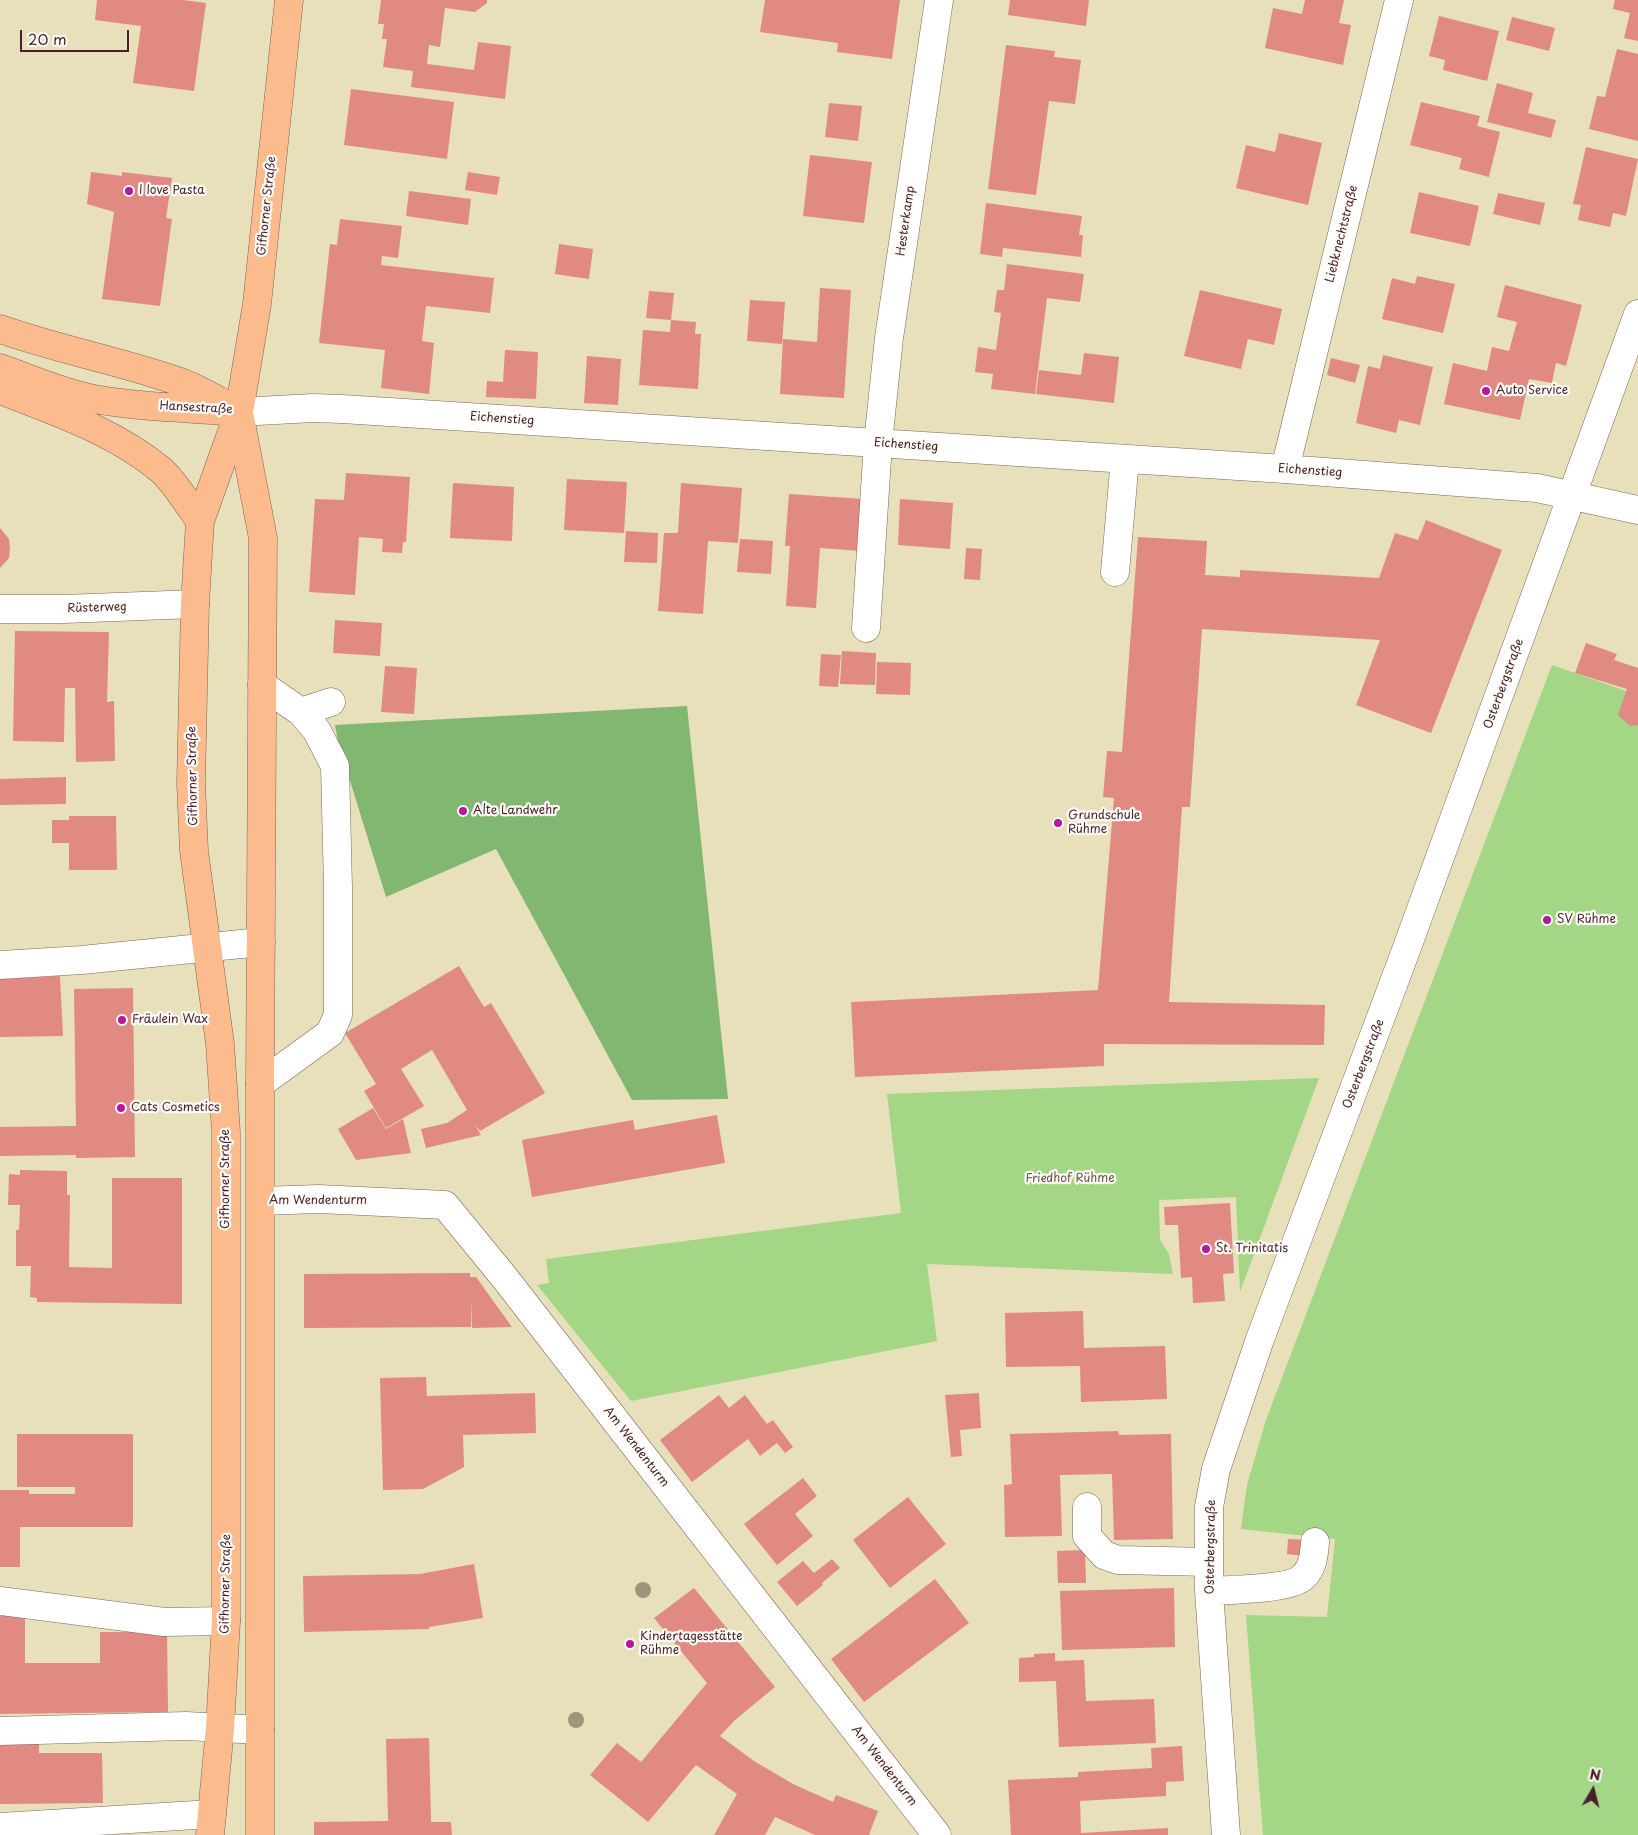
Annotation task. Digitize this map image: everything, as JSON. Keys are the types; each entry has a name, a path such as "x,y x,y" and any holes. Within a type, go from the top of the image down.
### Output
{"main road":[{"name":"Gifhorner Straße","path":"211,1825 220,1728 226,1621 226,1132 220,1044 194,851 191,783 195,604 200,521 238,412 257,304 289,0"},
{"name":"Hansestraße","path":"0,328 31,340 128,365 183,383 238,412"},
{"name":"Hansestraße","path":"0,368 70,393 93,399 238,412"},
{"path":"0,390 64,415 115,438 162,471 200,521"},
{"name":"Gifhorner Straße","path":"238,412 263,538 260,1084 260,1835"}],"street":[{"name":"Hesterkamp","path":"866,628 878,443 889,338 939,0"},
{"name":"Liebknechtstraße","path":"1285,469 1399,0"},
{"name":"Osterbergstraße","path":"1226,1835 1209,1591 1209,1507 1216,1469 1260,1339 1402,963 1638,314"},
{"name":"Eichenstieg","path":"238,412 342,409 1285,469 1537,488 1638,510"},
{"path":"1115,572 1125,459"},
{"name":"Rüsterweg","path":"0,609 64,609 195,604"},
{"path":"260,1084 330,1033 338,1015 338,888 335,766 317,731 301,712 262,685"},
{"path":"301,712 331,702"},
{"path":"0,965 82,960 261,942"},
{"name":"Am Wendenturm","path":"261,1201 319,1199 446,1205 937,1835"},
{"path":"1086,1507 1087,1536 1104,1555 1118,1560 1209,1562"},
{"path":"1209,1591 1286,1585 1302,1580 1310,1570 1315,1542"},
{"path":"0,1601 164,1622 226,1621"},
{"path":"0,1731 186,1726 260,1730"},
{"path":"0,1826 211,1825"}],"green space":[{"path":"1552,665 1638,695 1638,1835 1263,1835 1246,1615 1327,1617 1335,1539 1241,1529 1247,1485 1266,1420"},
{"path":"687,706 728,1099 632,1100 496,849 386,897 338,742 335,725"},
{"name":"Friedhof Rühme","path":"1319,1078 1240,1292 1236,1197 1159,1200 1160,1240 1169,1254 1173,1274 927,1264 937,1341 631,1401 537,1285 549,1283 546,1259 901,1213 887,1094"}],"building":[{"path":"97,0 183,0 206,3 194,91 133,83 141,26 95,20"},
{"path":"381,0 487,0 487,3 475,12 445,8 440,47 429,45 427,64 474,70 478,42 511,46 505,99 411,87 413,71 383,67 387,39 382,39 384,24 378,24"},
{"path":"765,0 900,0 892,59 837,52 838,43 760,32"},
{"path":"1010,0 1089,0 1086,26 1008,15"},
{"path":"1305,0 1344,0 1339,23 1351,25 1343,65 1265,48 1273,8 1302,14"},
{"path":"1615,0 1638,0 1638,41 1624,38 1630,13 1613,9"},
{"path":"1439,16 1499,31 1487,81 1443,70 1445,60 1429,56"},
{"path":"1512,17 1555,28 1549,51 1506,40"},
{"path":"1006,45 1055,51 1054,57 1081,60 1075,104 1049,101 1036,195 988,189"},
{"path":"1617,49 1638,54 1638,141 1589,129 1597,96 1605,97"},
{"path":"1497,83 1533,93 1528,113 1556,120 1551,138 1487,122"},
{"path":"351,89 454,102 447,159 344,145"},
{"path":"1421,102 1480,116 1477,126 1500,132 1489,177 1459,169 1462,158 1410,145"},
{"path":"829,103 862,106 858,141 825,137"},
{"path":"1279,133 1322,143 1308,205 1236,188 1246,145 1275,152"},
{"path":"1586,147 1638,159 1626,216 1613,213 1610,227 1578,220 1581,205 1573,204"},
{"path":"810,155 872,162 864,223 803,216"},
{"path":"91,172 122,176 122,172 172,178 166,218 172,219 160,306 102,299 114,212 87,204"},
{"path":"468,172 500,177 497,195 465,190"},
{"path":"409,191 471,199 468,225 406,216"},
{"path":"1419,192 1479,206 1470,246 1410,233"},
{"path":"1498,193 1545,203 1540,225 1493,214"},
{"path":"986,203 1082,216 1079,235 1083,235 1081,257 1003,248 1002,257 980,254"},
{"path":"340,219 402,226 398,258 382,256 381,265 494,278 490,313 426,306 422,341 434,343 429,394 381,388 385,350 319,343 330,244 337,245"},
{"path":"559,244 593,249 589,279 555,274"},
{"path":"1007,264 1084,274 1080,302 1047,298 1035,394 991,389 993,374 975,372 978,347 996,350 1001,313 994,312 997,290 1004,290"},
{"path":"1417,276 1455,284 1443,333 1382,319 1392,278 1415,284"},
{"path":"1505,285 1582,305 1566,366 1556,363 1552,383 1529,379 1520,420 1444,404 1453,363 1487,371 1492,347 1509,351 1517,322 1497,317"},
{"path":"820,288 851,290 844,398 780,394 783,339 817,342"},
{"path":"1200,290 1282,309 1274,345 1248,339 1241,369 1184,356"},
{"path":"649,291 674,293 671,320 646,318"},
{"path":"750,300 785,302 782,344 747,341"},
{"path":"671,320 696,322 695,334 701,334 698,389 639,385 643,330 670,332"},
{"path":"505,350 538,352 536,399 486,397 487,381 503,382"},
{"path":"1084,353 1119,357 1114,403 1036,394 1039,370 1081,375"},
{"path":"1383,355 1433,367 1420,425 1399,420 1396,433 1356,423 1368,366 1380,369"},
{"path":"587,356 621,359 618,405 584,403"},
{"path":"1331,358 1360,365 1355,383 1327,375"},
{"path":"346,473 410,477 406,542 403,542 402,553 382,552 383,539 359,537 355,595 309,592 315,499 344,500"},
{"path":"567,479 627,482 624,533 564,530"},
{"path":"453,483 514,487 512,541 450,538"},
{"path":"681,483 742,488 738,543 708,541 703,614 658,611 664,533 678,533"},
{"path":"789,494 864,499 861,551 820,548 816,608 786,606 790,546 785,546"},
{"path":"900,499 953,503 950,549 898,545"},
{"path":"1426,520 1502,550 1431,733 1356,705 1380,640 1202,629 1190,807 1182,807 1169,1002 1325,1005 1324,1045 1104,1044 1104,1066 855,1077 851,1002 1098,990 1114,798 1103,797 1107,751 1122,752 1138,537 1207,541 1205,575 1240,577 1240,570 1379,578 1395,533 1418,540"},
{"path":"0,528 9,539 10,548 9,558 0,568"},
{"path":"626,531 658,533 657,563 624,562"},
{"path":"740,539 773,541 771,574 737,572"},
{"path":"966,548 982,549 980,580 964,579"},
{"path":"335,620 382,623 380,656 333,653"},
{"path":"15,631 109,632 107,702 114,701 115,761 76,762 75,688 65,688 64,742 13,741"},
{"path":"1586,643 1617,654 1614,660 1638,668 1638,725 1630,726 1618,715 1627,689 1575,673"},
{"path":"842,651 876,653 875,685 840,684"},
{"path":"821,654 841,655 838,687 819,686"},
{"path":"877,662 911,663 910,695 876,694"},
{"path":"385,666 417,668 414,714 381,712"},
{"path":"66,777 66,804 0,805 0,779"},
{"path":"69,816 116,816 117,870 69,870 69,843 52,843 52,820 69,820"},
{"path":"459,966 484,1007 491,1003 545,1093 480,1131 474,1123 481,1135 426,1148 421,1129 447,1123 467,1110 432,1050 401,1069 424,1106 386,1128 364,1091 376,1084 345,1033"},
{"path":"60,976 63,1036 0,1037 0,979"},
{"path":"133,988 135,1157 76,1158 76,1155 0,1156 0,1127 76,1126 74,989"},
{"path":"373,1108 386,1129 403,1119 411,1153 356,1160 338,1129"},
{"path":"717,1115 725,1163 532,1197 522,1140 633,1120 635,1130"},
{"path":"20,1170 67,1171 67,1195 70,1195 69,1267 112,1268 112,1178 182,1178 182,1304 37,1302 37,1298 30,1297 31,1266 16,1266 16,1230 19,1230 20,1205 8,1205 9,1174 20,1175"},
{"name":"St. Trinitatis","path":"1230,1203 1234,1273 1223,1274 1225,1301 1193,1303 1192,1277 1181,1278 1178,1225 1165,1225 1164,1207"},
{"path":"470,1273 470,1277 476,1277 512,1327 472,1328 471,1298 471,1327 304,1328 304,1274"},
{"path":"1083,1311 1084,1348 1165,1346 1167,1399 1081,1402 1080,1366 1006,1367 1005,1313"},
{"path":"426,1377 427,1396 535,1393 536,1433 463,1435 464,1467 423,1489 383,1490 380,1378"},
{"path":"979,1393 981,1428 960,1430 962,1456 951,1457 945,1395"},
{"path":"719,1395 729,1408 745,1395 767,1424 773,1420 793,1447 785,1453 777,1443 760,1456 748,1439 692,1482 660,1440"},
{"path":"1118,1431 1119,1435 1171,1434 1173,1539 1114,1540 1112,1474 1060,1475 1062,1536 1005,1537 1004,1485 1012,1484 1010,1434"},
{"path":"17,1434 133,1434 133,1527 20,1527 20,1567 0,1567 0,1490 29,1490 29,1494 75,1494 75,1487 17,1487"},
{"path":"803,1478 817,1496 795,1514 813,1536 777,1565 744,1524"},
{"path":"908,1497 946,1544 890,1588 853,1540"},
{"path":"1288,1539 1306,1540 1305,1556 1287,1554"},
{"path":"1085,1550 1086,1583 1058,1583 1057,1551"},
{"path":"832,1559 840,1568 797,1606 777,1582 803,1561 814,1573"},
{"path":"474,1564 483,1618 429,1627 429,1629 304,1632 303,1576 420,1574"},
{"path":"935,1579 969,1623 864,1702 831,1659"},
{"path":"694,1588 775,1687 735,1720 720,1736 754,1761 793,1784 833,1802 836,1795 878,1811 869,1835 815,1835 775,1817 765,1835 714,1835 737,1794 696,1765 648,1822 590,1775 617,1743 641,1762 707,1683 654,1618"},
{"path":"1174,1588 1175,1647 1062,1650 1060,1591"},
{"path":"0,1616 25,1616 25,1663 100,1663 100,1632 167,1632 168,1712 0,1714"},
{"path":"1055,1653 1055,1661 1084,1660 1086,1701 1154,1699 1156,1743 1059,1747 1056,1681 1019,1682 1019,1658 1034,1657 1034,1654"},
{"path":"429,1738 431,1822 451,1822 452,1835 314,1835 314,1822 388,1821 386,1739"},
{"path":"0,1739 39,1739 39,1753 102,1753 103,1803 0,1804"},
{"path":"1182,1746 1184,1781 1166,1782 1166,1796 1080,1801 1081,1833 1168,1828 1168,1835 1011,1835 1008,1780 1078,1777 1078,1772 1152,1768 1151,1748"}],"place":[{"name":"I love Pasta","path":"129,191"},
{"name":"Auto Service","path":"1486,391"},
{"name":"Alte Landwehr","path":"463,811"},
{"name":"Grundschule Rühme","path":"1058,823"},
{"name":"SV Rühme","path":"1547,920"},
{"name":"Fräulein Wax","path":"122,1020"},
{"name":"Cats Cosmetics","path":"121,1108"},
{"name":"St. Trinitatis","path":"1206,1249"},
{"name":"Kindertagesstätte Rühme","path":"630,1644"}]}
